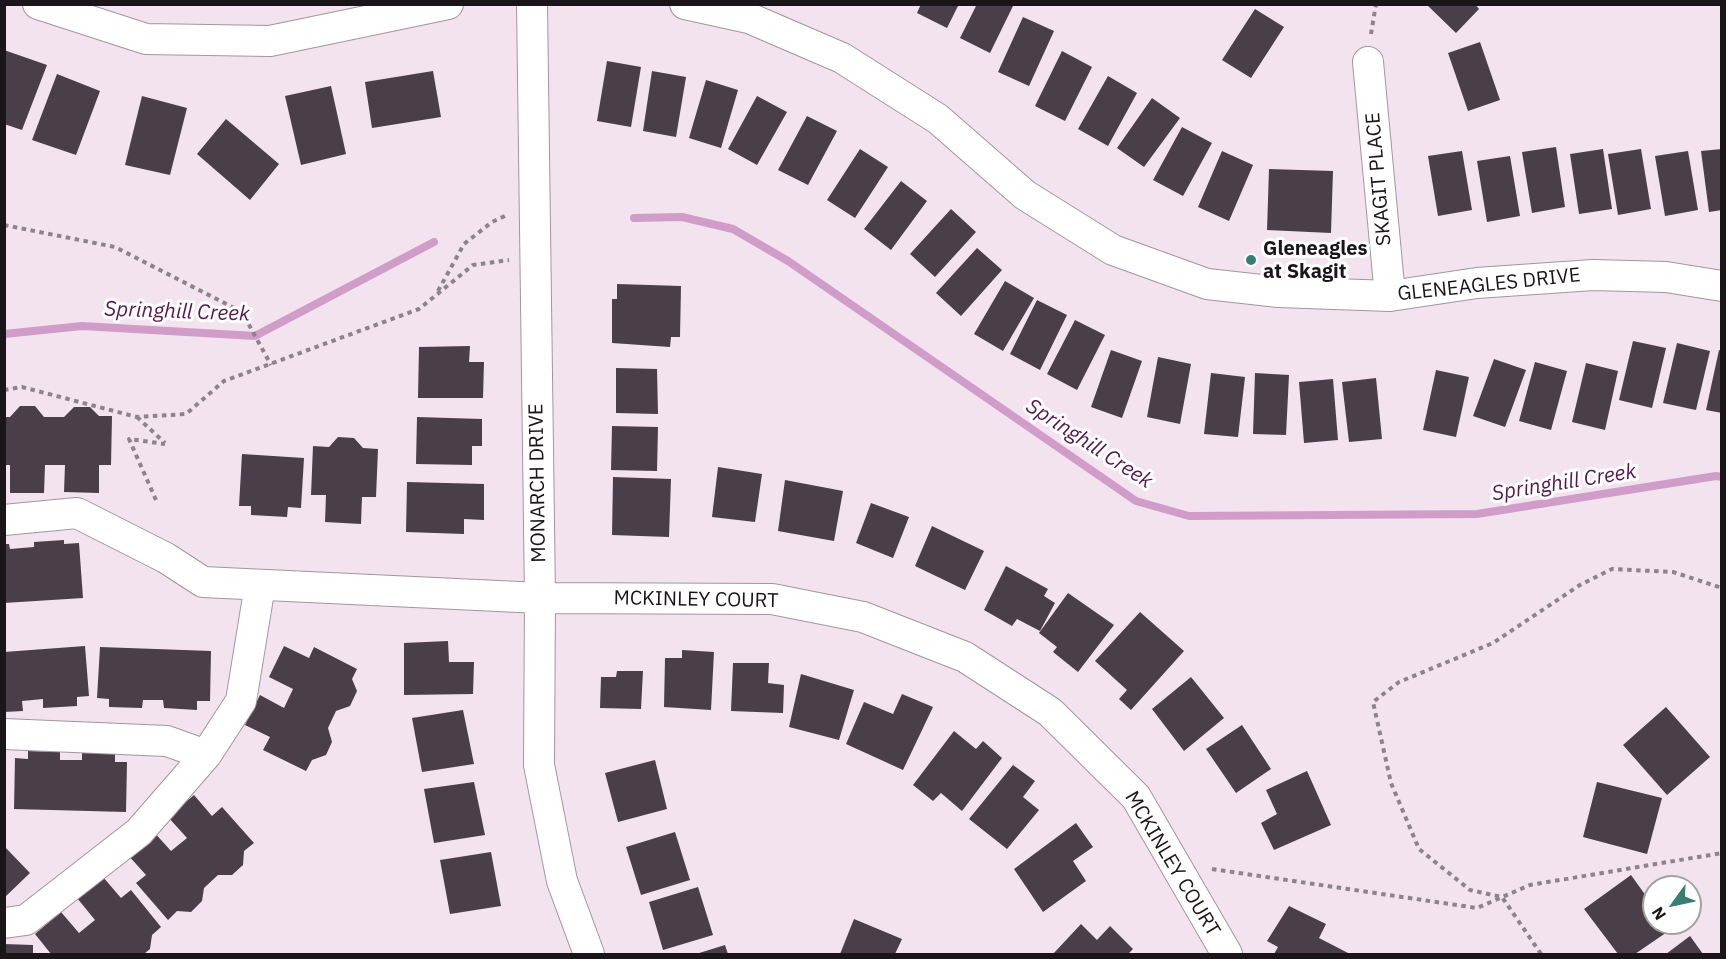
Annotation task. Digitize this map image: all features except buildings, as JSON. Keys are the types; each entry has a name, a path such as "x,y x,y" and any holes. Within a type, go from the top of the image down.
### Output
{"street":[{"path":"38,4 146,39 270,41 448,4"},
{"name":"MONARCH DRIVE","path":"532,4 540,598 539,765 562,881 589,954"},
{"name":"GLENEAGLES DRIVE","path":"685,4 749,18 842,58 938,119 1025,195 1113,250 1207,284 1279,292 1390,296 1477,283 1593,275 1666,277 1722,286"},
{"name":"SKAGIT PLACE","path":"1368,62 1390,296"},
{"name":"MCKINLEY COURT","path":"4,520 77,513 166,558 203,582 540,598 772,599 863,617 965,657 1058,720 1137,797 1227,954"},
{"path":"4,923 26,920 139,832 206,755 241,701 260,585"},
{"path":"4,734 167,741 206,755"}],"path":[{"path":"436,295 464,244 492,222 509,214"},
{"path":"4,225 115,247 242,312 271,365"},
{"path":"4,390 22,387 137,417 186,414 224,381 419,309 472,265 498,259 519,260"},
{"path":"137,417 165,444 129,439 156,500"},
{"path":"1541,954 1502,897 1470,890 1419,849 1391,783 1373,702 1399,682 1493,643 1580,585 1612,569 1673,572 1722,588"},
{"path":"1175,864 1477,908 1530,885 1722,853"}],"waterway":[{"name":"Springhill Creek","path":"634,218 682,217 733,229 788,261 1136,501 1189,516 1477,514 1716,476 1722,477"},
{"name":"Springhill Creek","path":"4,334 82,326 255,336 434,242"}],"place":[{"name":"Gleneagles at Skagit","path":"1251,260"}]}
